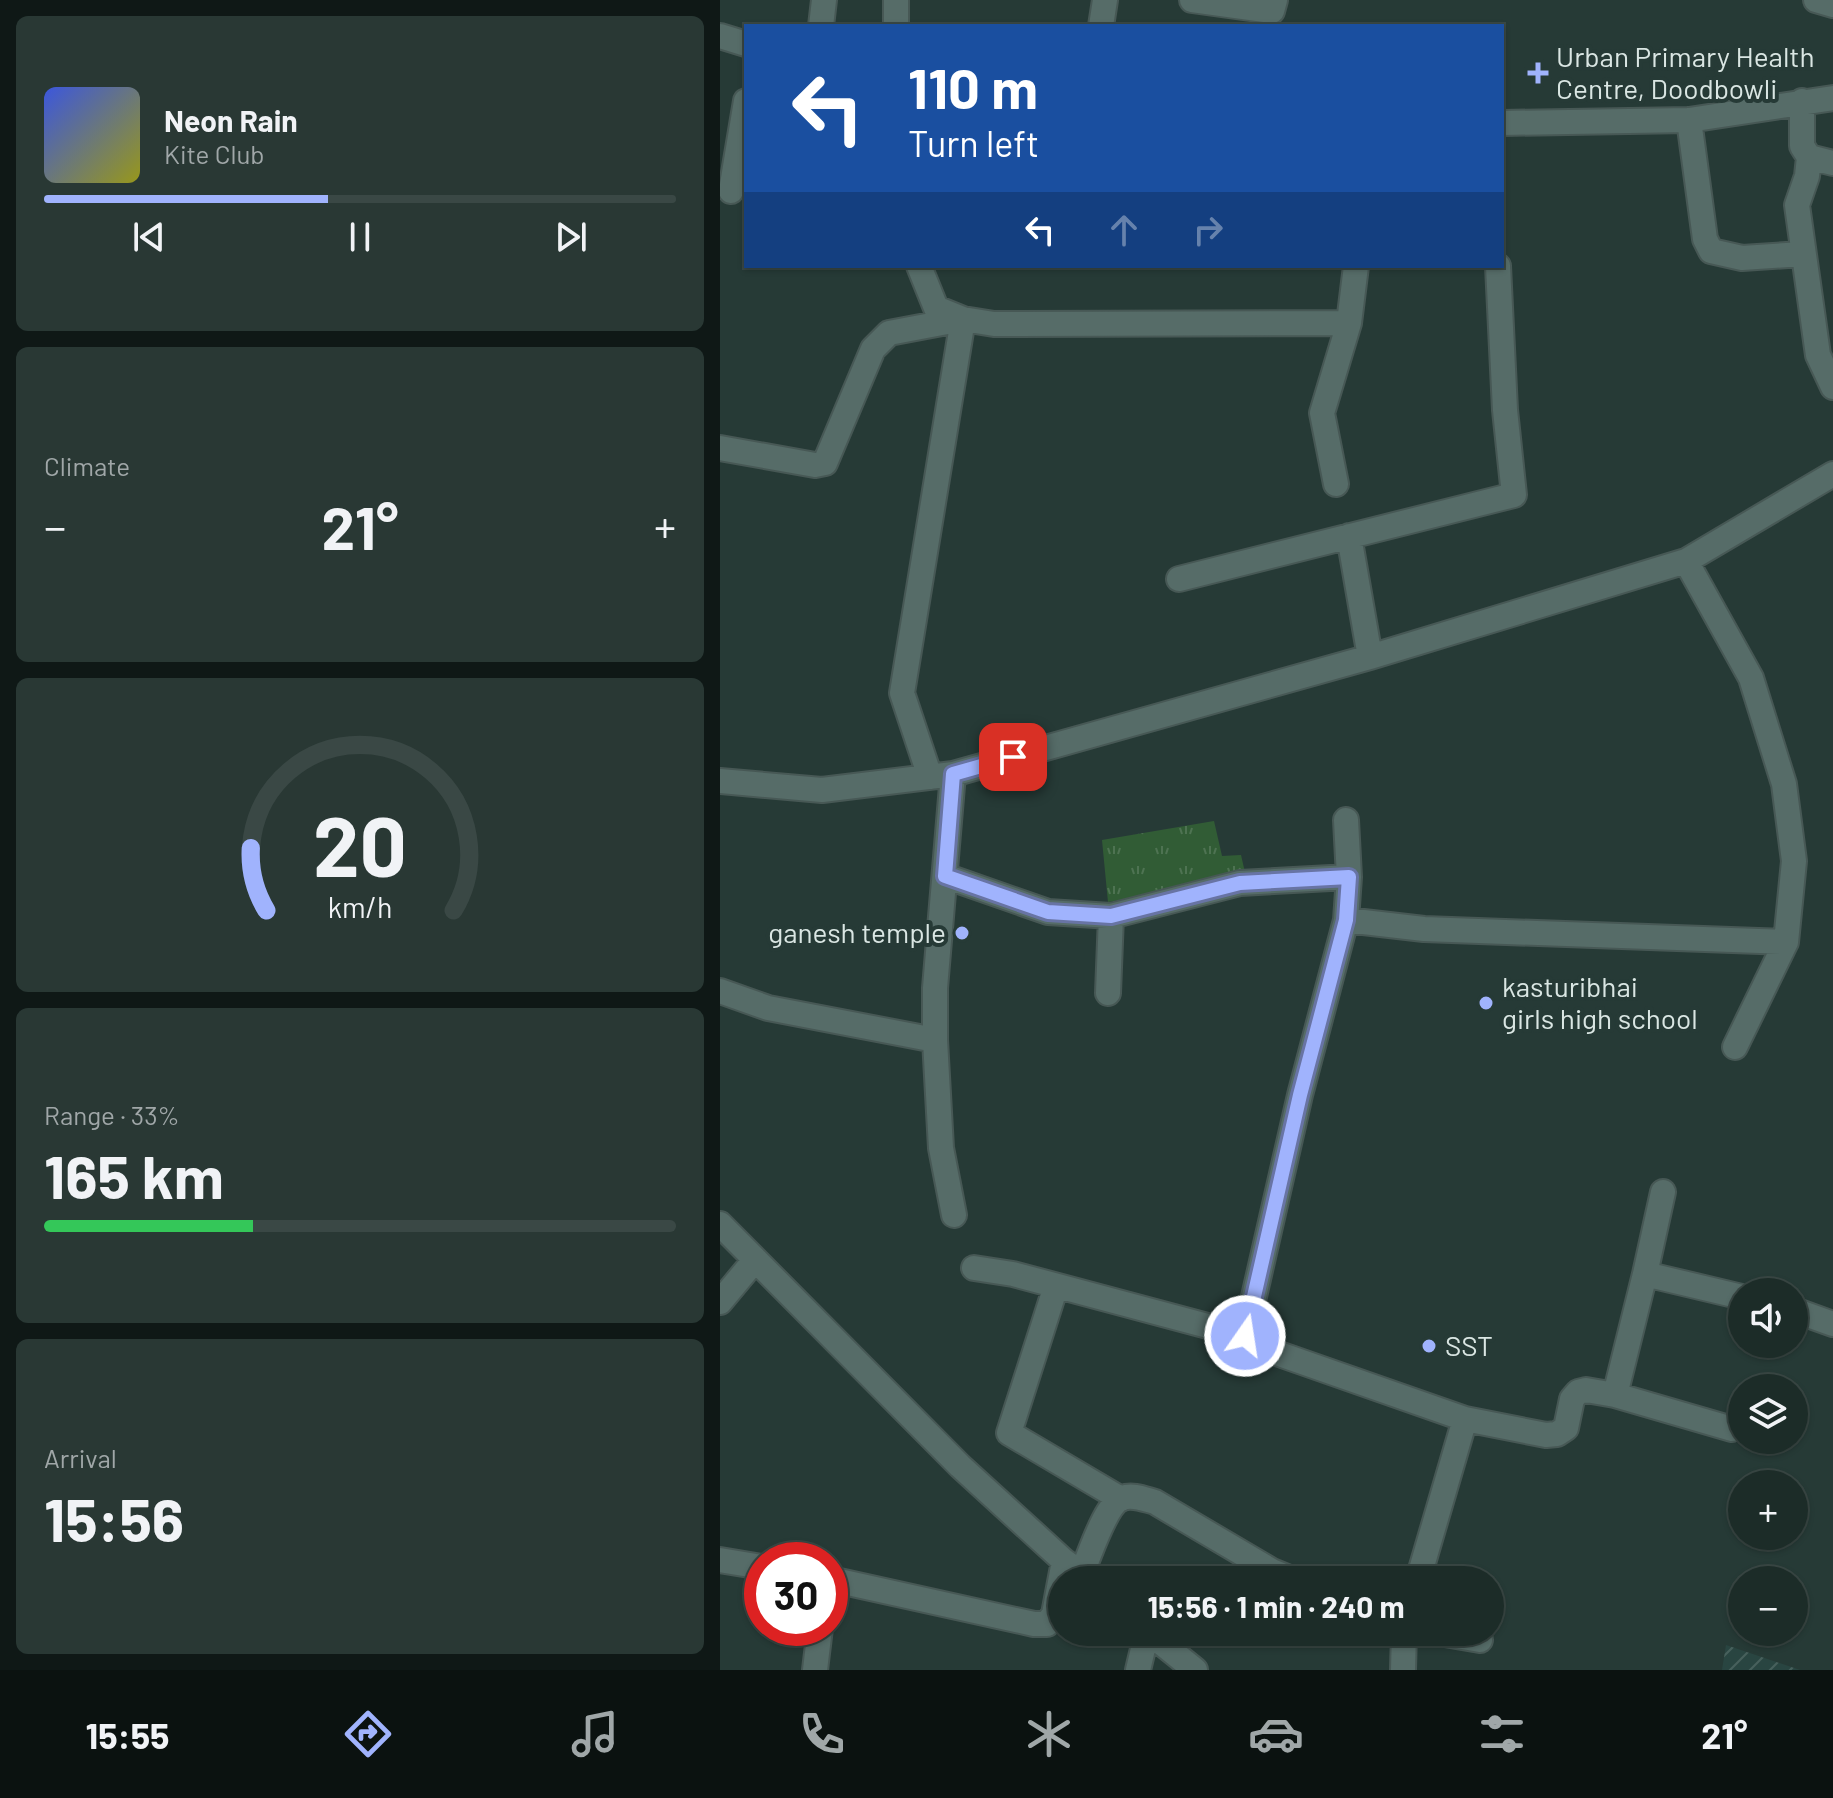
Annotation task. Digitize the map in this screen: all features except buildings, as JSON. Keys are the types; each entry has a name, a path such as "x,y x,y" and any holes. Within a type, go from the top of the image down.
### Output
{"street":[{"path":"821,24 824,0"},
{"path":"896,0 896,24"},
{"path":"1101,24 1105,0"},
{"path":"1192,0 1243,17 1272,11 1275,0"},
{"path":"1816,0 1833,5"},
{"path":"720,36 744,43"},
{"path":"1504,123 1689,120 1833,98"},
{"path":"1802,101 1802,146 1821,160 1807,176 1797,205 1802,254 1818,355 1833,387"},
{"path":"731,191 744,113"},
{"path":"1689,120 1705,239 1711,251 1725,256 1802,254"},
{"path":"920,268 936,308 963,319 994,324 1349,323"},
{"path":"1336,484 1322,413 1349,323 1356,268"},
{"path":"1179,579 1514,495 1505,410 1498,268"},
{"path":"720,448 815,465 825,463 873,349 889,333 963,319"},
{"path":"954,1215 941,1148 935,1040 935,988 945,876 942,775 902,693 963,319"},
{"path":"720,781 822,790 942,775 1370,657 1686,561 1833,474"},
{"path":"1349,536 1370,657"},
{"path":"1686,561 1751,678 1784,784 1794,861 1786,942 1735,1047"},
{"path":"1245,1336 1300,1095 1346,920 1349,877 1346,820"},
{"path":"945,876 1048,912 1111,916 1240,883 1349,877"},
{"path":"1108,993 1111,916"},
{"path":"1346,920 1439,929 1786,942"},
{"path":"720,991 768,1008 935,1040"},
{"path":"1615,1395 1663,1192"},
{"path":"720,1224 960,1466 1073,1566"},
{"path":"720,1302 755,1260"},
{"path":"974,1268 1013,1274 1245,1336 1265,1349 1465,1419 1546,1435 1557,1434 1566,1428 1572,1399 1578,1392 1586,1390 1615,1395 1728,1428"},
{"path":"1645,1274 1728,1294"},
{"path":"1056,1286 1009,1433 1121,1499"},
{"path":"1808,1315 1833,1324"},
{"path":"1422,1566 1465,1419"},
{"path":"1081,1566 1110,1508 1121,1499 1135,1497 1155,1502 1264,1566"},
{"path":"720,1560 744,1564"},
{"path":"848,1583 1034,1624 1048,1623"},
{"path":"815,1670 818,1646"},
{"path":"1138,1670 1144,1646"},
{"path":"1165,1646 1195,1670"},
{"path":"1403,1670 1404,1646"}],"shaded area":[{"path":"1726,1645 1800,1670 1722,1670"}],"green space":[{"path":"1214,821 1222,856 1241,855 1246,877 1108,902 1102,840"}],"place":[{"name":"Urban Primary Health Centre, Doodbowli","path":"1538,73"},
{"name":"ganesh temple","path":"962,933"},
{"name":"kasturibhai girls high school","path":"1486,1003"},
{"name":"SST","path":"1429,1346"}],"route":[{"path":"1013,757 953,774 945,876 1048,912 1111,916 1240,883 1349,877 1346,920 1300,1095 1245,1336"}]}
